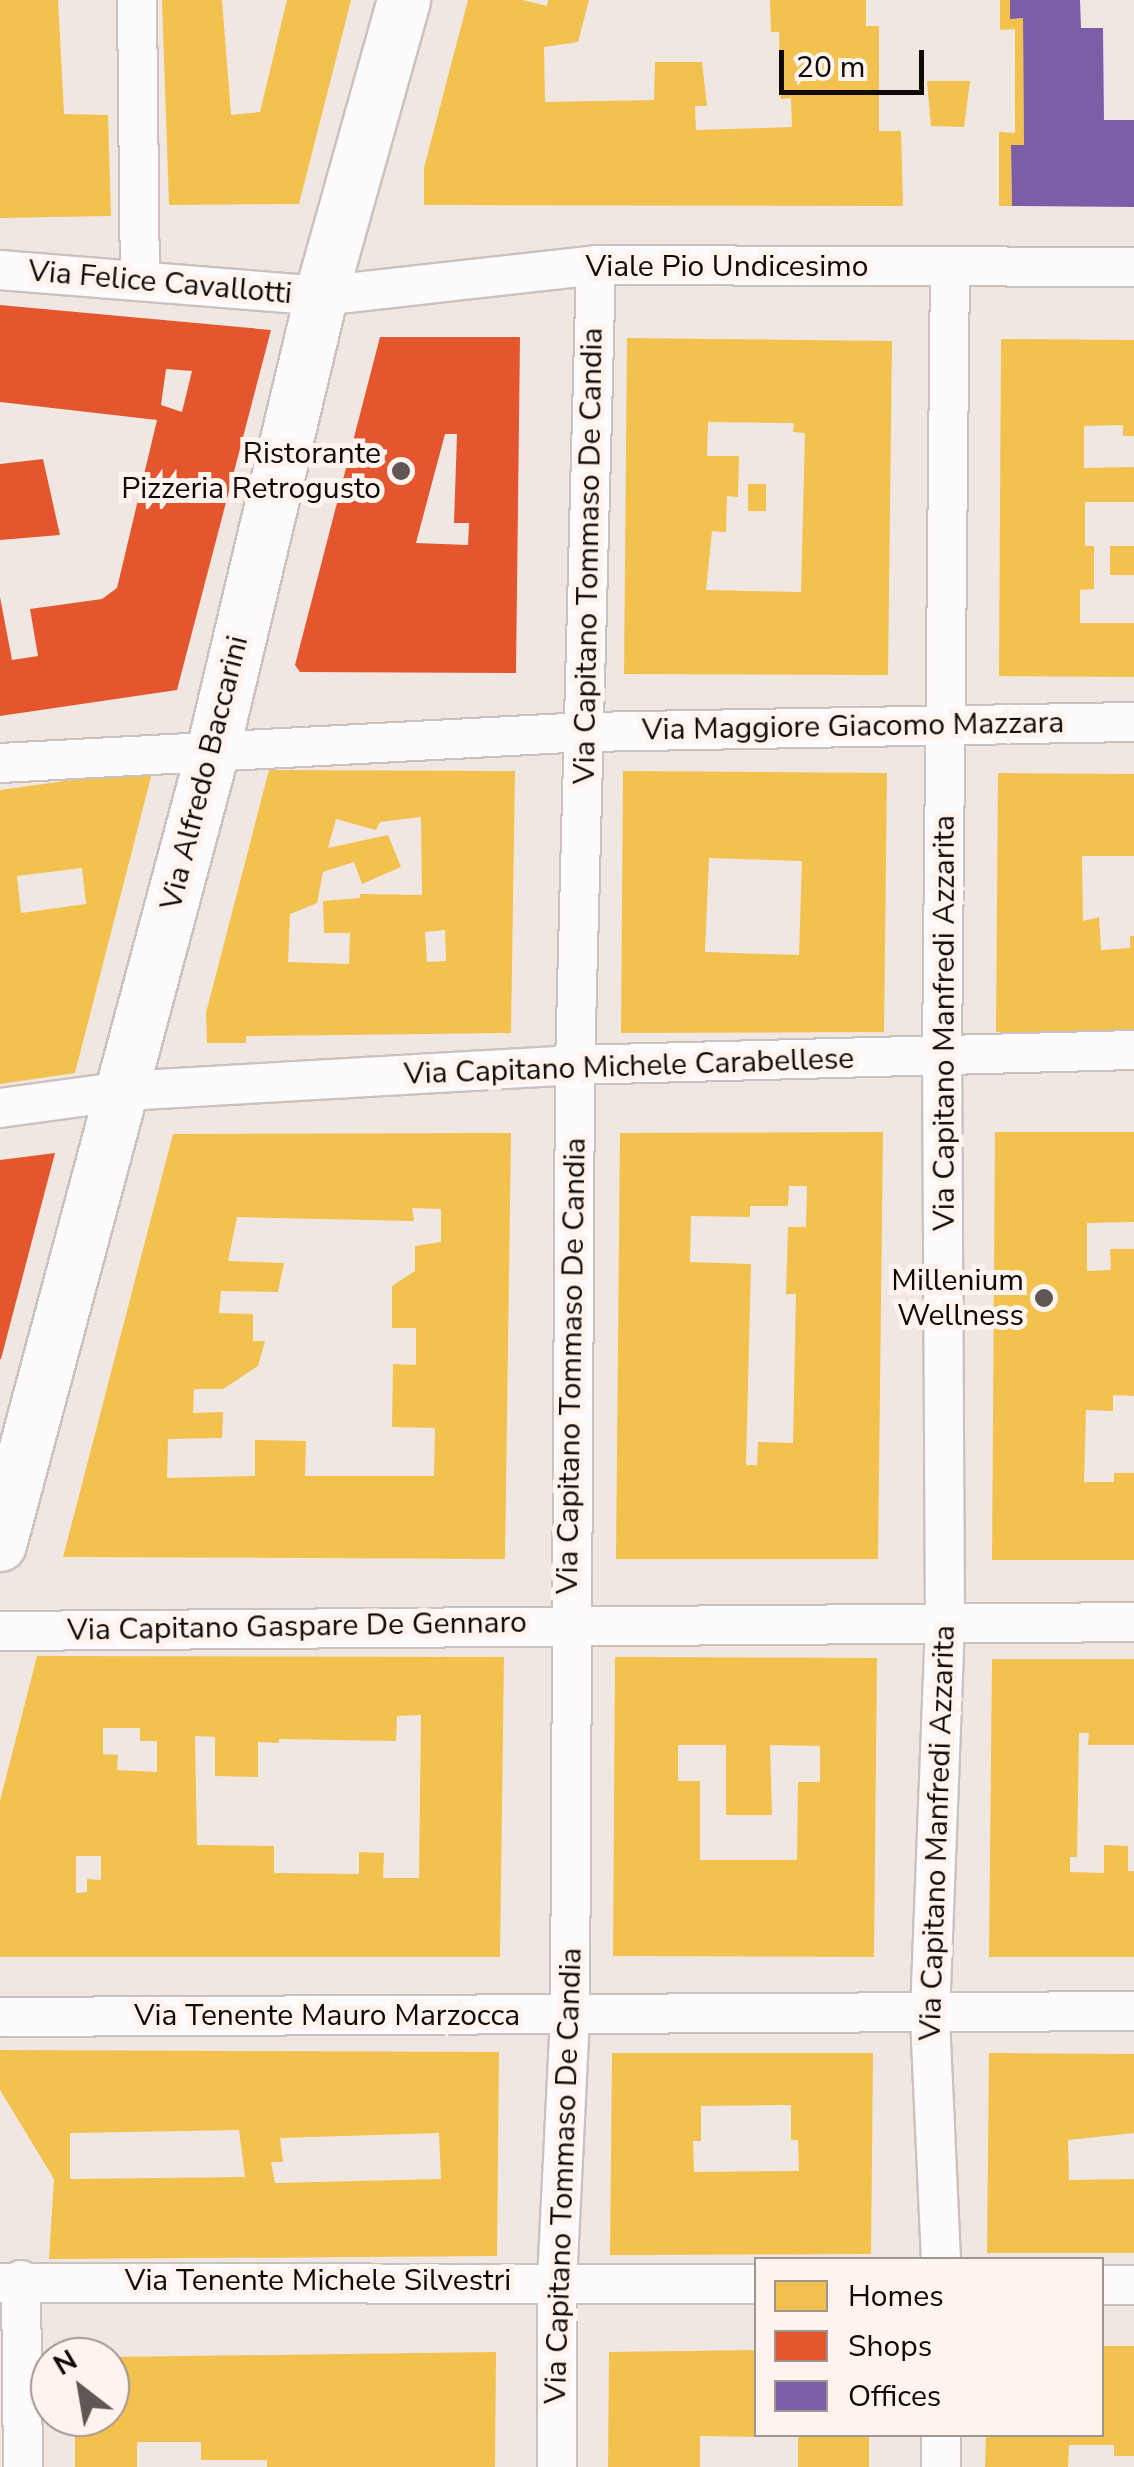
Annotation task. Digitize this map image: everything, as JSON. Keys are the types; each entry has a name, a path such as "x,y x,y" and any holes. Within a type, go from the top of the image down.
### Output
{"street":[{"path":"137,0 140,281"},
{"name":"Via Alfredo Baccarini","path":"0,1546 213,751 321,296 404,0"},
{"name":"Viale Pio Undicesimo","path":"321,296 596,265 1134,266"},
{"name":"Via Capitano Tommaso De Candia","path":"557,2467 558,2282 570,2015 575,1065 596,265"},
{"name":"Via Capitano Manfredi Azzarita","path":"941,2257 930,2014 945,1622 942,1055 950,266"},
{"name":"Via Felice Cavallotti","path":"0,270 321,296"},
{"name":"Via Maggiore Giacomo Mazzara","path":"0,763 586,732 1134,722"},
{"name":"Via Capitano Michele Carabellese","path":"0,1108 124,1091 575,1065 1134,1050"},
{"name":"Via Capitano Gaspare De Gennaro","path":"0,1631 1134,1622"},
{"name":"Via Tenente Mauro Marzocca","path":"0,2018 1134,2011"},
{"path":"11,2282 23,2467"},
{"name":"Via Tenente Michele Silvestri","path":"11,2282 754,2284"},
{"path":"1104,2285 1134,2285"},
{"path":"941,2437 941,2467"}],"building: Homes":[{"path":"0,0 58,0 64,114 108,115 111,216 0,218"},
{"path":"162,0 222,0 231,115 260,112 287,0 351,0 299,204 169,205"},
{"path":"468,0 522,0 547,6 548,0 589,0 578,42 544,47 545,102 654,100 655,62 702,62 707,106 695,106 696,130 792,127 791,98 781,99 779,32 771,32 770,0 866,0 866,26 879,26 879,131 901,131 903,206 424,205 424,168"},
{"path":"1000,0 1010,0 1010,19 1023,18 1024,145 1011,145 1012,206 999,206 999,132 1015,133 1015,29 1000,30"},
{"path":"927,81 970,81 964,127 931,126"},
{"path":"627,338 892,341 888,675 624,674","holes":["708,422 794,423 793,432 805,433 801,592 706,590 712,531 726,532 727,496 738,497 739,456 707,456"]},
{"path":"1001,339 1134,340 1134,436 1123,436 1123,425 1084,426 1084,468 1134,467 1134,502 1085,502 1085,546 1094,546 1094,589 1080,590 1080,623 1134,623 1134,677 999,676"},
{"path":"748,484 766,484 766,511 748,511"},
{"path":"1110,546 1134,546 1134,575 1110,575"},
{"path":"153,769 75,1073 0,1084 0,790","holes":["82,868 86,904 21,913 17,876"]},
{"path":"269,770 515,771 511,1033 246,1036 246,1043 207,1043 206,1013","holes":["421,817 422,895 360,894 360,898 323,901 324,933 350,933 349,964 288,962 290,914 317,903 323,872 354,862 362,884 401,867 388,835 328,848 336,819 376,830 380,822","445,930 446,961 427,962 425,932"]},
{"path":"623,771 887,773 884,1032 621,1033","holes":["709,858 802,861 799,955 705,952"]},
{"path":"998,773 1134,774 1134,856 1082,856 1083,921 1099,917 1101,950 1130,948 1130,936 1134,936 1134,1032 996,1032"},
{"path":"883,1132 878,1559 616,1559 620,1133","holes":["789,1186 807,1186 806,1227 788,1227 786,1294 796,1294 793,1443 758,1442 757,1465 746,1465 751,1264 690,1262 691,1216 750,1217 750,1206 788,1206"]},
{"path":"995,1132 1134,1132 1134,1222 1087,1223 1087,1271 1111,1270 1110,1249 1134,1249 1134,1396 1113,1395 1113,1411 1086,1410 1084,1482 1114,1482 1114,1473 1134,1473 1134,1560 992,1560"},
{"path":"511,1133 505,1559 63,1557 173,1134","holes":["412,1208 441,1209 441,1242 415,1246 415,1271 392,1286 392,1328 416,1328 416,1365 393,1364 392,1427 435,1428 434,1476 305,1476 306,1441 255,1440 255,1476 167,1478 168,1439 222,1438 223,1412 193,1413 194,1389 223,1389 258,1366 265,1341 253,1341 253,1314 219,1313 221,1291 278,1292 284,1263 228,1261 237,1217 414,1221"]},
{"path":"37,1656 504,1657 500,1957 0,1957 0,1801","holes":["421,1715 419,1878 383,1878 384,1853 359,1852 359,1874 274,1873 274,1846 197,1845 195,1736 215,1737 215,1776 258,1777 258,1742 396,1741 397,1716","103,1728 140,1728 140,1741 157,1741 157,1772 117,1770 118,1755 103,1754","76,1856 101,1856 101,1880 87,1879 87,1892 76,1893"]},
{"path":"615,1657 877,1658 874,1957 613,1956","holes":["678,1745 726,1745 726,1815 772,1815 770,1745 820,1746 820,1782 798,1782 797,1860 700,1860 700,1781 678,1781"]},
{"path":"992,1659 1134,1659 1134,1745 1088,1745 1089,1733 1079,1733 1077,1857 1070,1857 1070,1872 1104,1873 1104,1845 1128,1846 1128,1871 1134,1871 1134,1957 989,1957"},
{"path":"0,2050 499,2052 497,2256 49,2259 54,2179 0,2090","holes":["239,2130 245,2177 70,2179 70,2133","439,2133 441,2179 275,2183 271,2162 283,2162 280,2138"]},
{"path":"612,2053 873,2053 871,2254 610,2255","holes":["791,2105 791,2140 798,2140 799,2171 694,2172 693,2141 701,2141 701,2106"]},
{"path":"989,2053 1134,2054 1134,2133 1068,2140 1069,2180 1134,2179 1134,2253 987,2253"},
{"path":"1104,2346 1134,2346 1134,2456 1114,2456 1114,2445 1069,2445 1068,2467 985,2467 986,2437 1104,2437"},
{"path":"754,2350 754,2437 700,2436 700,2467 608,2467 609,2352"},
{"path":"496,2352 495,2467 267,2467 267,2460 201,2460 201,2442 137,2442 137,2467 75,2467 75,2437 130,2437 130,2357"},
{"path":"798,2437 869,2437 869,2467 798,2467"}],"building: Shops":[{"path":"0,305 271,330 177,690 0,716 0,597 12,660 38,656 30,609 102,599 117,588 157,420 0,402","holes":["166,369 192,371 182,412 161,405"]},
{"path":"380,337 520,337 516,673 300,672 295,665","holes":["445,434 457,434 454,523 469,523 468,545 416,543"]},
{"path":"43,459 60,535 0,540 0,464"},
{"path":"55,1153 1,1359 0,1359 0,1160"}],"building: Offices":[{"path":"1010,0 1080,0 1081,28 1103,28 1104,120 1134,120 1134,207 1012,206 1011,145 1024,145 1023,18 1010,19"}],"place":[{"name":"Ristorante Pizzeria Retrogusto","path":"401,471"},
{"name":"Millenium Wellness","path":"1044,1298"}]}
